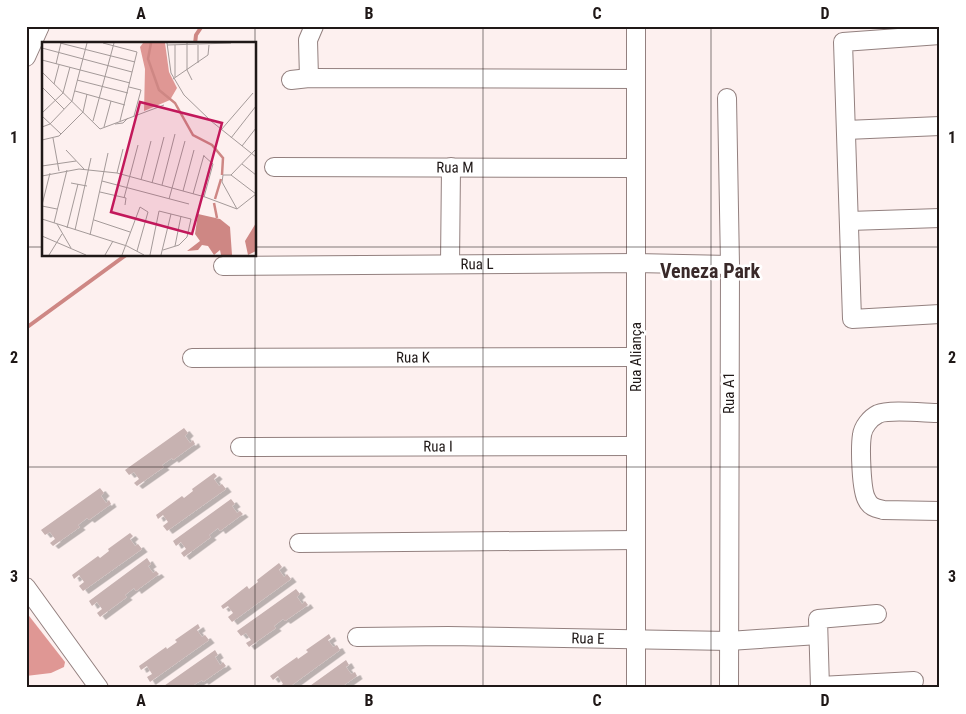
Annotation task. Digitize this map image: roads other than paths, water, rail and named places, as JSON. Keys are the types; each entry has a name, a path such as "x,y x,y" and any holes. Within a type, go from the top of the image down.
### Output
{"street":[{"path":"26,57 40,26"},
{"path":"309,78 308,40 314,26"},
{"name":"Rua Aliança","path":"636,26 636,688"},
{"path":"940,35 843,42 852,319 940,314"},
{"path":"291,80 309,78 636,79"},
{"name":"Rua A1","path":"727,98 730,265 729,688"},
{"path":"846,130 940,126"},
{"name":"Rua M","path":"274,167 636,168"},
{"path":"450,264 451,167"},
{"path":"849,221 940,218"},
{"name":"Rua L","path":"223,266 636,263 730,265"},
{"name":"Rua K","path":"192,358 636,357"},
{"path":"940,413 884,412 866,424 862,435 862,489 869,504 874,508 883,510 940,511"},
{"name":"Rua I","path":"240,447 636,446"},
{"path":"299,543 636,540"},
{"path":"26,587 98,688"},
{"name":"Rua E","path":"358,637 448,636 729,641 817,628 820,618 877,614"},
{"path":"817,628 820,687 914,681"}],"waterway":[{"path":"195,42 196,35 202,26"},
{"path":"26,328 125,256"}],"district":[{"name":"Veneza Park","path":"710,271"}]}
